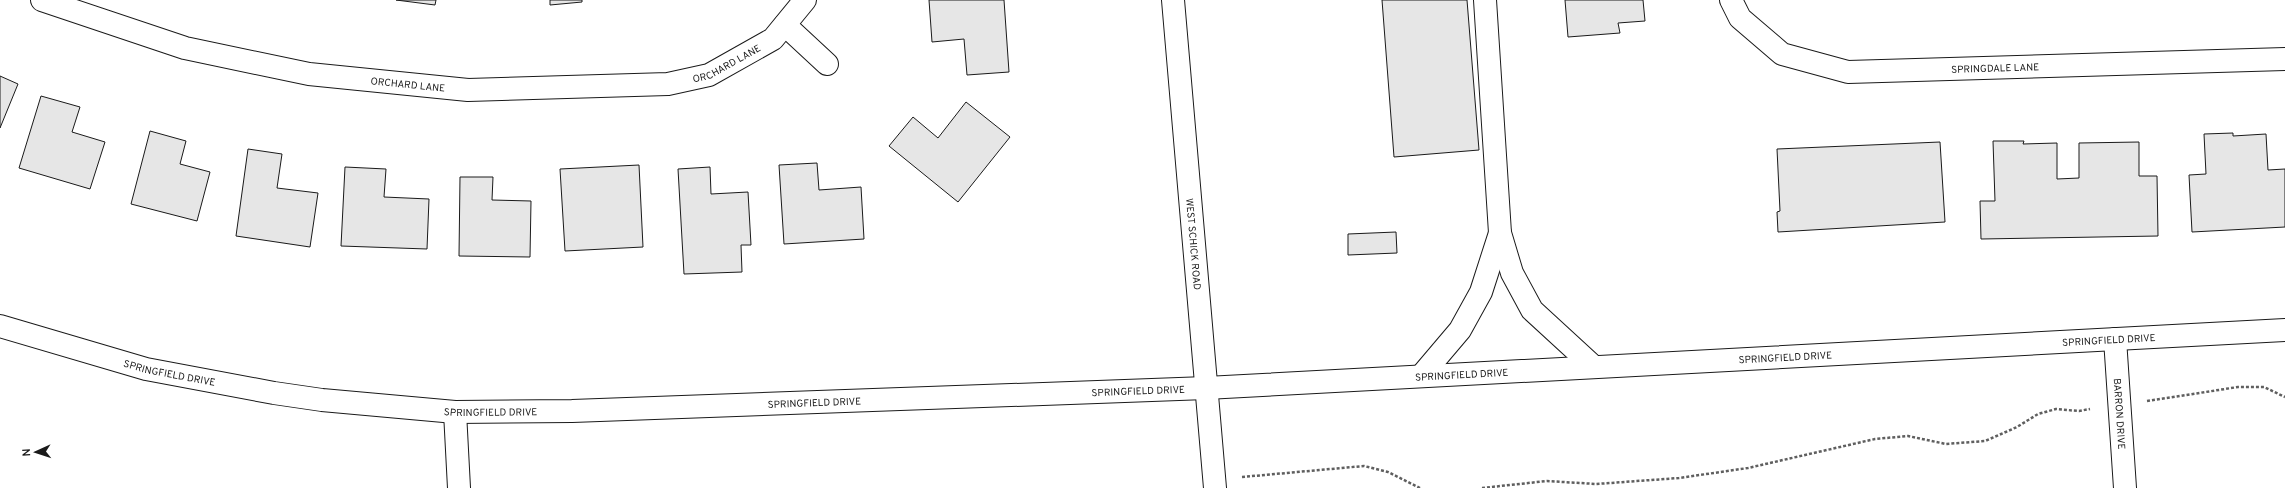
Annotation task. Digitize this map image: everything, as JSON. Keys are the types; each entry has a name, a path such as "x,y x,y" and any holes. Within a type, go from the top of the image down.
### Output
{"street":[{"name":"ORCHARD LANE","path":"42,0 185,48 309,74 468,90 668,84 709,75 779,32"},
{"path":"805,0 779,32 827,64"},
{"name":"WEST SCHICK ROAD","path":"1173,0 1214,484"},
{"path":"1485,0 1500,233 1512,273 1532,310 1594,367"},
{"name":"SPRINGDALE LANE","path":"1732,0 1740,18 1782,54 1848,72 2285,59"},
{"path":"1421,376 1460,330 1481,292 1500,233"},
{"name":"SPRINGFIELD DRIVE","path":"0,326 146,368 266,392 322,400 455,412 572,411 1206,388 2285,330"},
{"name":"BARRON DRIVE","path":"2115,339 2126,488"},
{"path":"455,412 459,488"}],"path":[{"path":"1482,488 1547,481 1596,484 1679,478 1748,468 1875,439 1908,436 1946,444 1985,441 2017,427 2038,414 2056,409 2079,411 2238,387 2264,387 2285,396"},
{"path":"1214,484 1364,466 1388,472 1420,488"}],"building":[{"path":"396,0 436,0 435,5"},
{"path":"550,0 582,0 582,2 550,5"},
{"path":"929,0 1004,0 1009,72 967,75 964,39 932,42"},
{"path":"1382,0 1467,0 1479,150 1394,157"},
{"path":"1565,0 1643,0 1645,21 1618,23 1620,33 1568,37"},
{"path":"0,76 18,84 0,128"},
{"path":"41,96 80,107 72,132 105,142 90,189 19,168"},
{"path":"966,102 1010,137 958,202 889,146 913,117 938,138"},
{"path":"150,131 186,141 180,164 210,172 197,221 131,204"},
{"path":"2233,133 2233,136 2266,134 2268,170 2285,169 2285,227 2192,232 2189,175 2206,174 2204,134"},
{"path":"1993,141 2024,141 2023,144 2057,143 2057,179 2079,178 2079,143 2139,142 2139,176 2157,176 2158,236 1981,239 1980,201 1995,201"},
{"path":"1940,142 1945,222 1778,232 1777,212 1780,211 1777,149"},
{"path":"248,149 282,154 277,188 318,193 310,247 236,236"},
{"path":"817,163 819,190 861,187 864,239 784,244 779,165"},
{"path":"639,165 643,247 565,251 560,169"},
{"path":"345,167 386,169 384,197 429,199 427,249 341,246"},
{"path":"710,167 711,194 748,192 751,245 741,245 742,272 684,274 678,169"},
{"path":"460,177 493,177 492,200 531,201 530,257 459,256"},
{"path":"1396,232 1397,253 1348,255 1348,234"}]}
